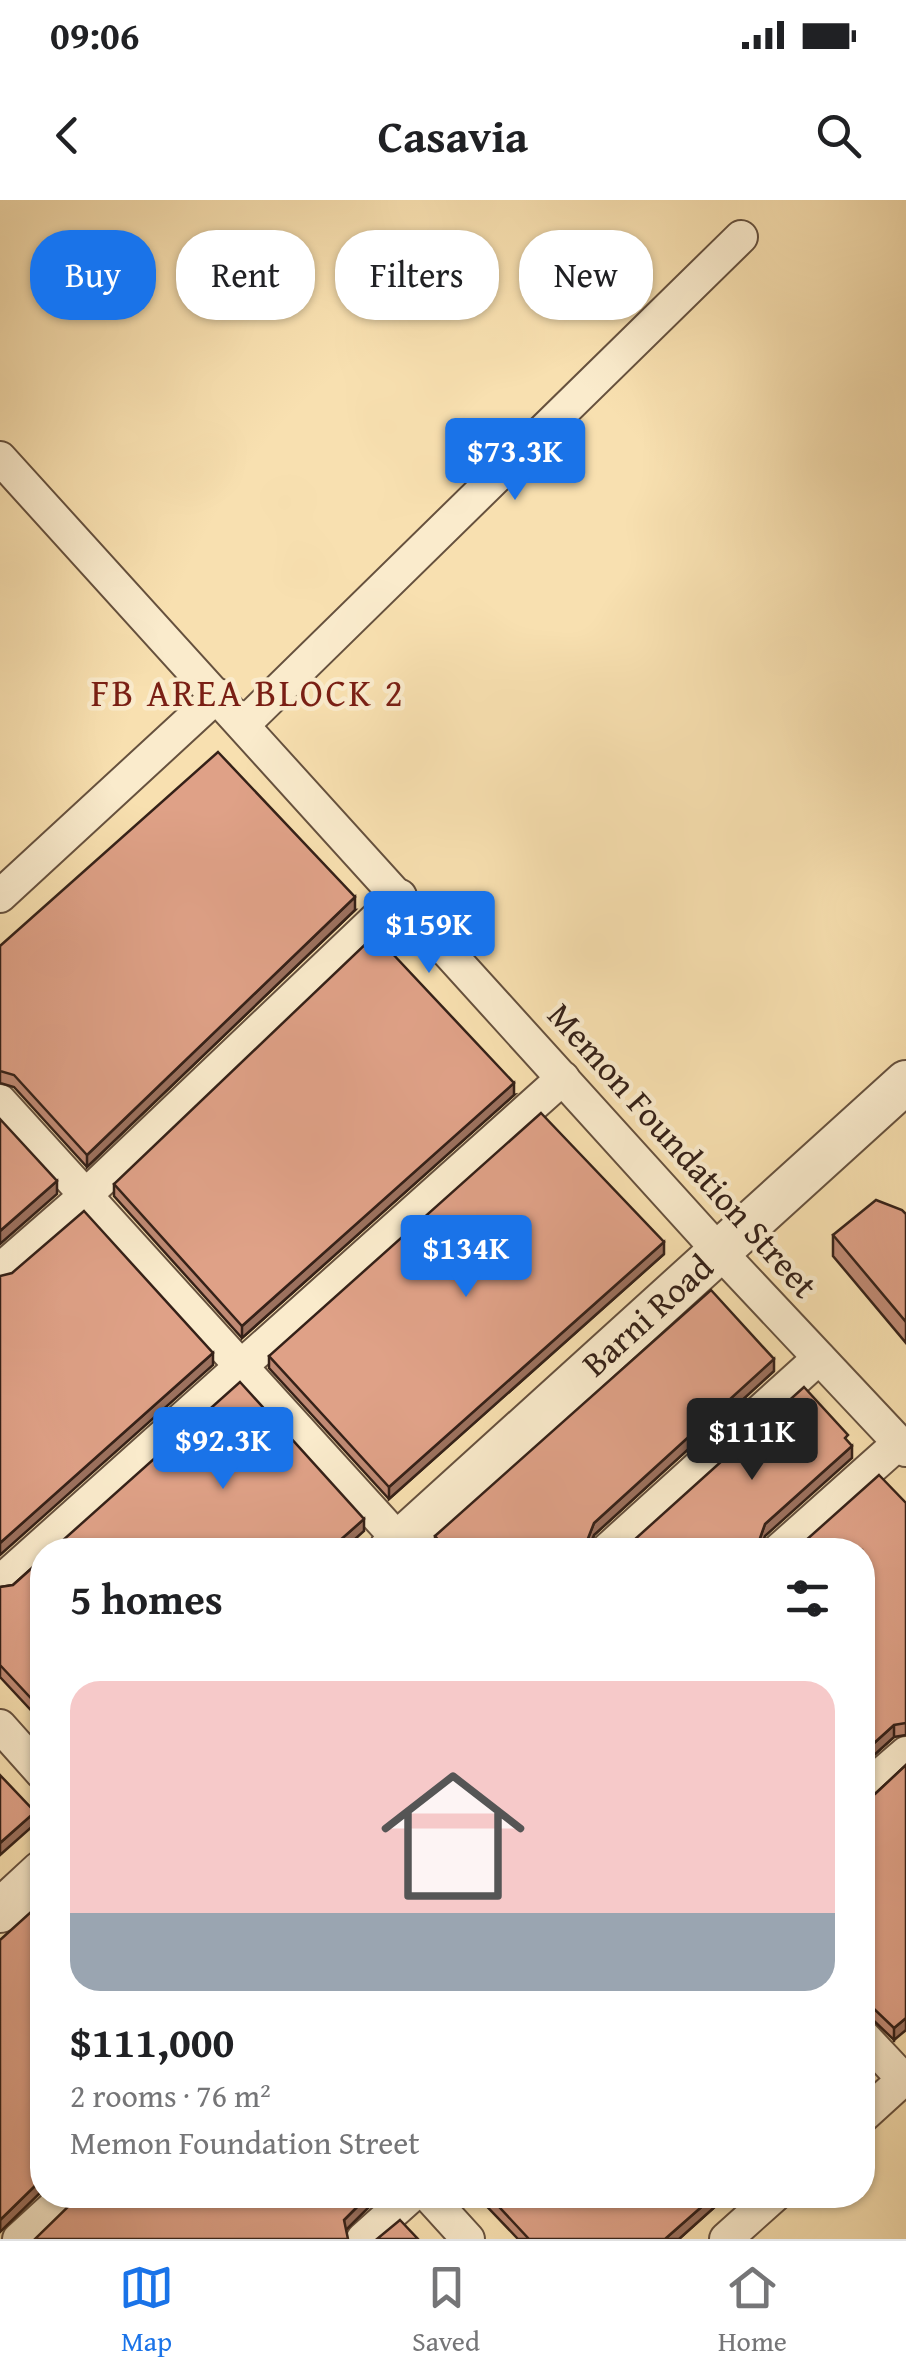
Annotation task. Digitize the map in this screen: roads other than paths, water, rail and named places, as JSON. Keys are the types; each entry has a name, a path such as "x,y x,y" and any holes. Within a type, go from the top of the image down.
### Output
{"street":[{"path":"244,724 741,238"},
{"name":"Memon Foundation Street","path":"0,458 218,694 718,1250 902,1447"},
{"path":"0,896 218,694"},
{"path":"0,1270 86,1195 400,896"},
{"path":"49,1538 563,1078"},
{"name":"Barni Road","path":"410,1538 718,1250 906,1082"},
{"path":"0,1101 392,1538"},
{"path":"620,1538 819,1358"},
{"path":"793,1538 902,1447"},
{"path":"0,1582 30,1555"},
{"path":"0,1726 30,1759"},
{"path":"875,1780 906,1753"},
{"path":"0,1910 30,1883"},
{"path":"875,2049 905,2080 875,2105"},
{"path":"19,2239 54,2208"},
{"path":"363,2239 398,2208"},
{"path":"440,2208 468,2239"},
{"path":"726,2239 761,2208"}],"district":[{"name":"FB AREA BLOCK 2","path":"248,692"}]}
